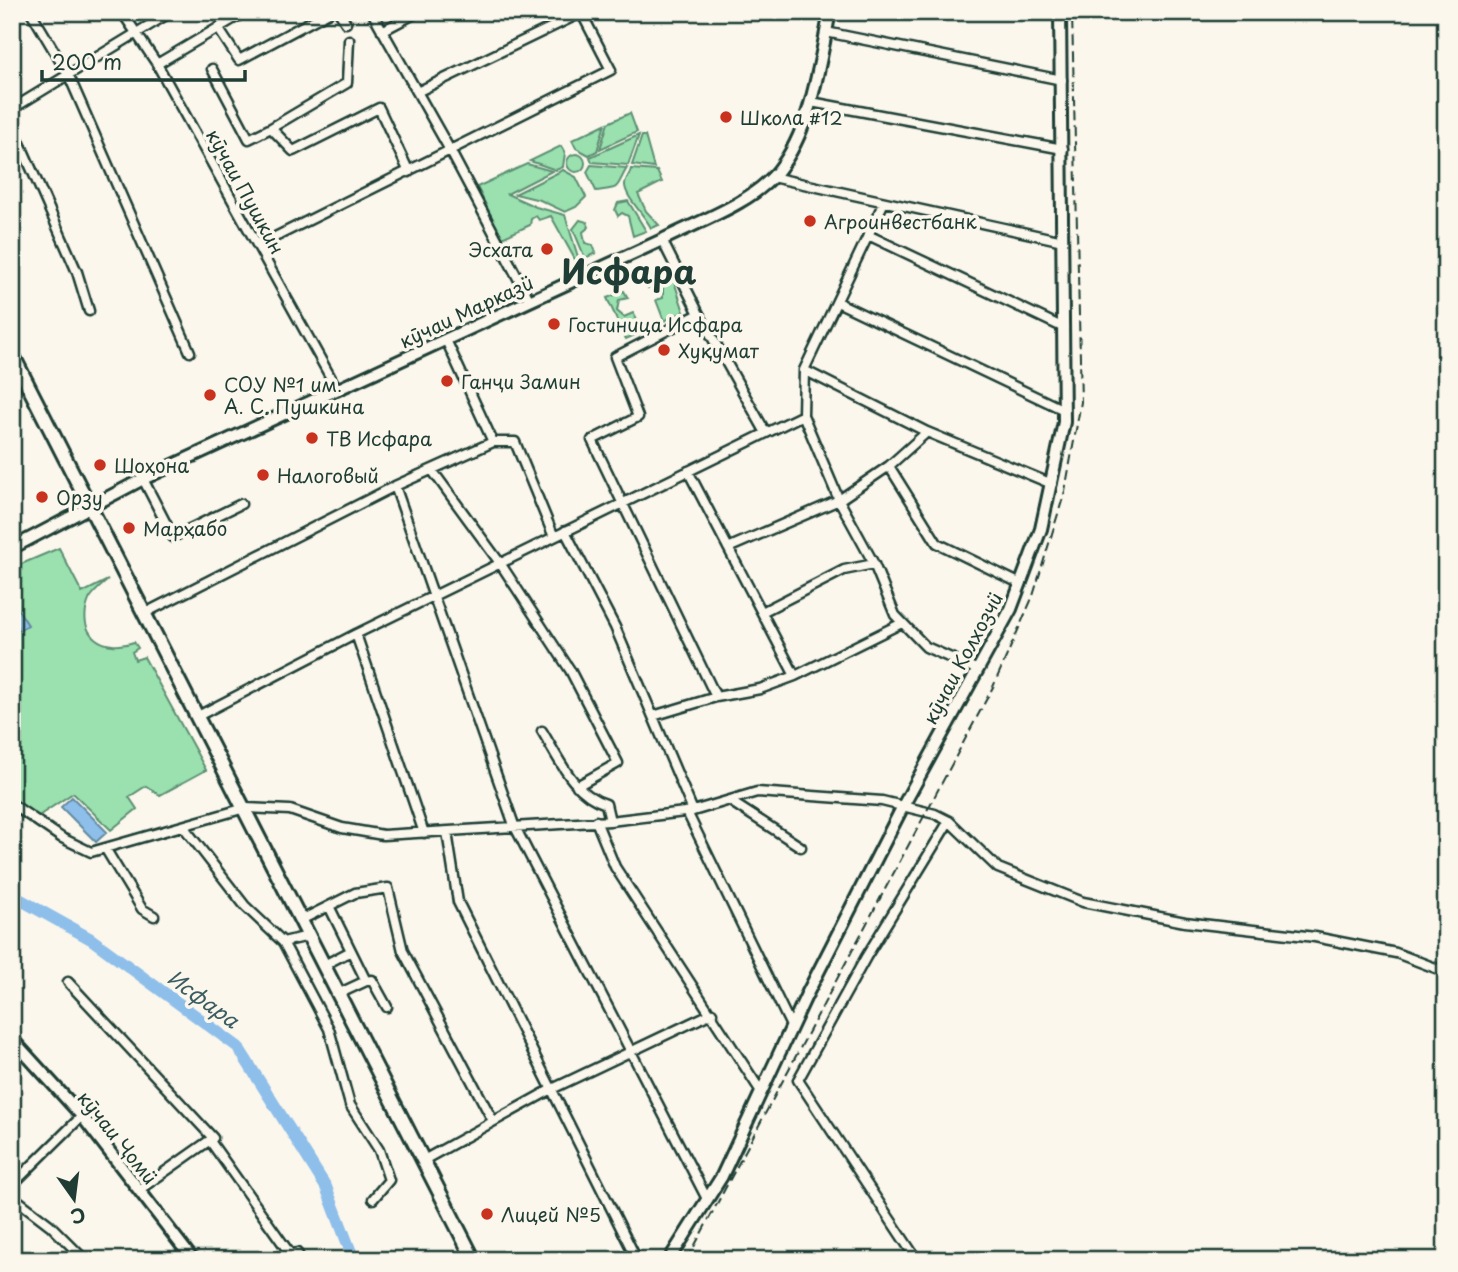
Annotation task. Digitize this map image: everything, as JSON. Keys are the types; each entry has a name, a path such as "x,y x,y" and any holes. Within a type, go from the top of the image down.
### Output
{"main road":[{"name":"кӯчаи Марказӣ","path":"12,548 143,479 662,240 747,197 772,177 797,136 811,102 830,12"},
{"name":"кӯчаи Колхозчӣ","path":"669,1260 722,1176 760,1090 903,806 1011,609 1041,529 1052,484 1064,410 1060,12"},
{"path":"12,354 474,1260"},
{"name":"кӯчаи Ҷомӣ","path":"12,1038 82,1116 193,1260"}],"street":[{"path":"31,12 69,76 190,352"},
{"name":"кӯчаи Пушкин","path":"122,12 157,64 337,389"},
{"path":"12,109 171,12"},
{"path":"157,64 245,12"},
{"path":"218,28 239,60 330,12"},
{"path":"340,12 346,23"},
{"path":"372,12 451,152 530,301"},
{"path":"382,31 418,12"},
{"path":"259,245 451,152 611,70 581,13 417,92"},
{"path":"826,32 1062,80"},
{"path":"212,69 249,139 347,83 349,40"},
{"path":"811,102 1063,149"},
{"path":"271,128 293,151 379,108 409,172"},
{"path":"12,125 77,272 89,311"},
{"path":"772,177 1063,241"},
{"path":"884,202 804,370 803,415 839,500 874,564 895,615 926,647 978,670"},
{"path":"868,235 1064,328"},
{"path":"662,240 699,314 766,433"},
{"path":"837,302 1064,410"},
{"path":"699,314 615,357 638,417 592,440 716,696"},
{"path":"446,340 493,442"},
{"path":"804,370 927,432 1052,484"},
{"path":"198,716 356,634 803,415"},
{"path":"728,548 839,500 888,467 927,432"},
{"path":"145,612 395,486 493,442 515,442 554,537"},
{"path":"888,467 937,543 1019,583"},
{"path":"432,470 500,563 570,670 618,763 577,786"},
{"path":"688,471 795,676"},
{"path":"143,479 173,537 241,504"},
{"path":"395,486 514,825 707,1199"},
{"path":"565,531 615,627 690,812 792,1026"},
{"path":"762,612 844,570 874,564"},
{"path":"653,716 716,696 760,689 795,676 902,623"},
{"path":"356,634 424,833"},
{"path":"542,731 577,786 590,799 606,804 610,821"},
{"path":"12,804 92,852 245,808 290,810 342,828 383,835 610,821 690,812 757,792 882,801 935,814 948,821 998,869 1083,902 1185,922 1315,937 1396,953 1446,972"},
{"path":"730,801 801,847"},
{"path":"596,821 615,867 760,1090"},
{"path":"917,1260 798,1080 866,957 948,821"},
{"path":"183,826 245,906 283,942 329,1029 349,1105 379,1150 389,1180 373,1199"},
{"path":"447,832 458,902 637,1260"},
{"path":"105,848 142,909 154,916"},
{"path":"301,920 355,893 388,888 403,951 493,1121"},
{"path":"329,906 366,981"},
{"path":"283,942 309,936"},
{"path":"324,965 351,951"},
{"path":"338,995 372,979 387,1007"},
{"path":"68,982 213,1138 139,1190"},
{"path":"422,1161 552,1089 712,1013"},
{"path":"12,1185 82,1116"},
{"path":"210,1141 291,1255 297,1253 301,1260"},
{"path":"12,1196 50,1225 85,1260"}],"green space":[{"path":"630,113 637,132 600,149 608,123"},
{"path":"605,124 597,151 589,155 576,148 572,140"},
{"path":"639,135 628,165 592,162 590,157"},
{"path":"642,136 645,136 654,168 632,165"},
{"path":"561,146 565,153 563,167 556,170 530,161"},
{"path":"576,154 582,157 585,163 582,169 576,172 570,169 567,163 570,157"},
{"path":"527,164 552,171 507,194 536,207 565,215 579,260 577,263 551,216 539,220 536,216 531,219 530,225 502,238 477,187"},
{"path":"591,165 627,168 617,186 596,191 587,172"},
{"path":"631,169 657,171 662,182 638,194 646,211 659,225 651,228 628,194 625,184"},
{"path":"563,170 576,177 586,197 576,207 565,212 540,200 515,194"},
{"path":"628,201 646,231 633,236 628,216 622,213 618,216 615,210 618,203"},
{"path":"580,220 587,222 589,227 583,232 585,243 593,245 596,253 585,258 573,229"},
{"path":"669,266 684,312 664,321 656,300 663,298 663,288 655,282 648,288 644,281"},
{"path":"624,291 628,298 619,300 617,311 624,317 633,313 644,331 626,339 607,298"},
{"path":"59,548 82,593 108,580 89,600 86,623 89,632 103,643 112,645 134,642 138,648 132,652 135,660 144,657 206,770 160,795 146,786 129,797 137,809 111,830 73,793 34,819 12,804 12,568"}],"water":[{"path":"12,600 28,625 18,631 12,622"},
{"path":"72,797 107,832 96,842 61,807"}],"waterway":[{"name":"Исфара","path":"12,895 91,939 238,1047 326,1187 354,1260"}],"railway":[{"path":"687,1260 993,687 1033,596 1065,491 1081,402 1072,12"}],"place":[{"name":"Школа #12","path":"726,117"},
{"name":"Агроинвестбанк","path":"810,221"},
{"name":"Эсхата","path":"547,249"},
{"name":"Гостиница Исфара","path":"554,324"},
{"name":"Хуқумат","path":"664,350"},
{"name":"Ганҷи Замин","path":"447,381"},
{"name":"СОУ №1 им. А. С. Пушкина","path":"210,395"},
{"name":"ТВ Исфара","path":"312,438"},
{"name":"Шоҳона","path":"100,465"},
{"name":"Налоговый","path":"263,475"},
{"name":"Орзу","path":"42,497"},
{"name":"Марҳабо","path":"129,528"},
{"name":"Лицей №5","path":"487,1214"}],"district":[{"name":"Исфара","path":"629,270"}]}
